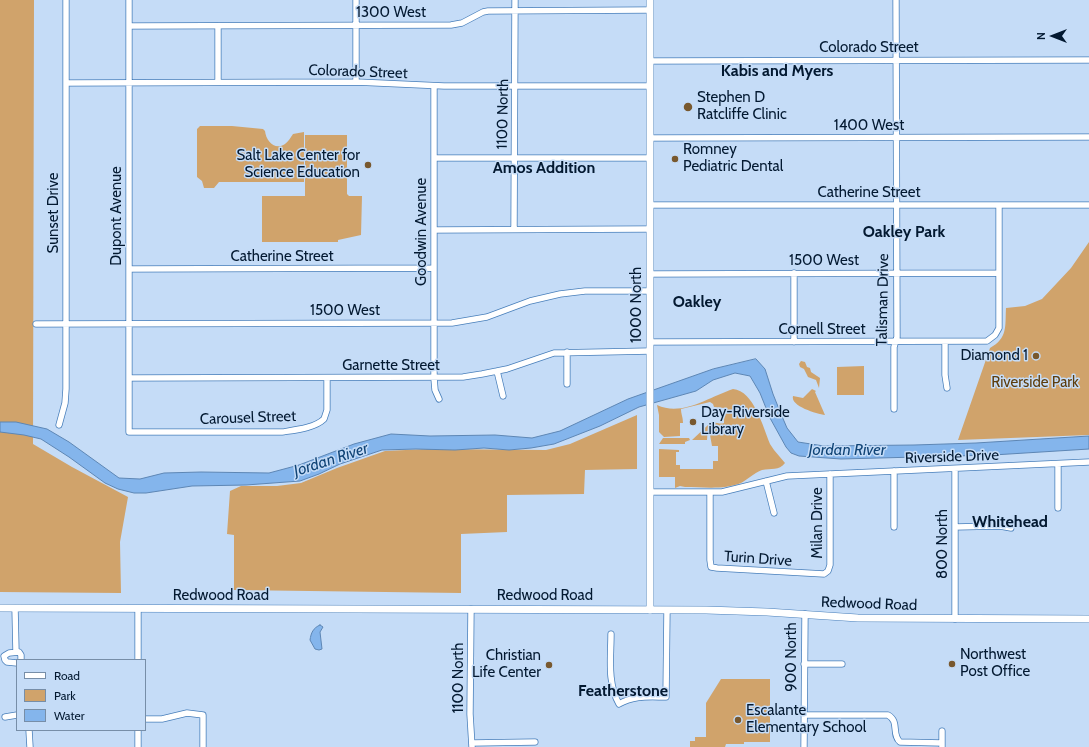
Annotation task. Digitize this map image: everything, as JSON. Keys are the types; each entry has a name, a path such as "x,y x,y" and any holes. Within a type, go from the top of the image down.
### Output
{"main road":[{"name":"1000 North","path":"650,0 650,610"},
{"name":"Redwood Road","path":"0,608 667,610 739,611 858,618 1089,619"}],"street":[{"name":"Sunset Drive","path":"59,425 66,396 66,0"},
{"name":"Dupont Avenue","path":"129,0 129,432"},
{"path":"356,0 356,82"},
{"name":"1100 North","path":"514,229 515,0"},
{"name":"Talisman Drive","path":"894,409 896,342 896,0"},
{"name":"1300 West","path":"129,26 451,25 467,21 484,11 650,10"},
{"path":"218,26 218,82"},
{"name":"Colorado Street","path":"650,61 1089,60"},
{"name":"Colorado Street","path":"66,83 356,82 434,86 650,86"},
{"name":"Goodwin Avenue","path":"434,86 434,378 435,390 439,399"},
{"name":"1400 West","path":"650,138 1089,137"},
{"path":"434,158 650,158"},
{"name":"Catherine Street","path":"650,205 1089,205"},
{"path":"999,205 999,273"},
{"path":"434,230 650,229"},
{"name":"Catherine Street","path":"129,269 434,268"},
{"path":"794,273 794,342"},
{"name":"1500 West","path":"650,274 999,273"},
{"name":"Cornell Street","path":"650,342 983,342 993,337 999,328 999,273"},
{"name":"1500 West","path":"36,324 434,323 476,320 535,299 560,294 584,291 650,291"},
{"path":"944,342 947,388"},
{"name":"Garnette Street","path":"129,378 434,378 473,376 497,371 548,354 567,352 650,351"},
{"path":"567,352 567,384"},
{"path":"497,371 503,396"},
{"name":"Carousel Street","path":"129,432 282,432 304,428 317,424 324,419 327,410 327,378"},
{"name":"Riverside Drive","path":"650,492 726,491 787,476 1089,462"},
{"path":"1058,464 1058,508"},
{"name":"800 North","path":"955,468 955,619"},
{"path":"894,471 894,527"},
{"name":"Milan Drive","path":"828,571 830,565 830,474"},
{"path":"766,481 774,513"},
{"name":"Turin Drive","path":"710,492 711,567 820,575 826,574 828,571"},
{"path":"955,527 1000,526 1011,528"},
{"path":"15,608 16,652"},
{"path":"138,608 138,659"},
{"name":"1100 North","path":"471,609 470,714 472,745"},
{"path":"611,634 612,684 619,704 627,699 636,697 666,697 667,610"},
{"name":"900 North","path":"804,747 805,614"},
{"path":"16,663 7,662 4,658 7,653 16,652 20,654 21,659"},
{"path":"804,664 842,664"},
{"path":"146,719 162,719 187,713 203,715 203,747"},
{"path":"5,717 16,715"},
{"path":"804,715 888,716 895,722 896,736 900,742 942,745 942,731"},
{"path":"29,731 30,747"},
{"path":"138,731 138,747"},
{"path":"472,745 535,742"}],"green space":[{"path":"0,0 34,0 33,444 128,497 120,542 121,593 0,592"},
{"path":"200,126 232,126 263,129 269,141 275,146 281,146 286,143 293,134 304,132 304,182 219,182 214,188 204,188 202,181 197,177 197,129"},
{"path":"305,135 347,135 347,194 349,196 362,196 361,235 338,240 338,242 262,242 262,196 305,196"},
{"name":"Riverside Park","path":"1089,242 1089,435 958,440 990,348 1003,336 1006,308 1025,306 1042,299 1071,268"},
{"path":"801,361 805,362 807,367 810,368 811,372 820,378 819,388 816,380 808,377 804,369 800,367 799,364"},
{"path":"864,366 864,395 837,395 837,367"},
{"path":"733,389 740,391 747,396 752,403 761,420 770,444 785,463 783,466 762,470 741,483 728,487 706,488 680,486 675,488 675,477 659,477 659,449 679,450 679,452 676,452 676,465 680,465 680,469 713,469 713,461 718,461 718,446 712,446 710,423 724,423 724,408 714,407 710,402 681,409 683,423 680,423 680,436 664,437 659,432 659,415 657,405 676,409 686,407"},
{"path":"812,389 816,391 815,392 825,415 805,409 793,400 793,396 803,398"},
{"path":"637,415 637,469 585,470 584,494 507,495 507,532 461,534 461,593 234,590 234,535 227,534 230,491 241,486 277,486 301,483 337,468 385,451 427,449 546,450 570,444"},
{"path":"708,425 707,440 692,440"},
{"path":"663,438 689,438 690,440 685,442 685,444 659,444"},
{"name":"Escalante Elementary School","path":"721,679 770,679 770,742 726,744 725,747 690,747 690,741 695,741 695,737 706,737 706,703"}],"water":[{"name":"Jordan River","path":"756,359 765,369 773,394 787,428 798,442 824,446 914,445 1089,436 1089,449 993,455 841,459 799,456 791,453 786,447 770,418 760,393 750,376 735,373 713,380 696,391 639,407 600,426 554,444 509,450 484,448 455,450 382,450 340,464 300,481 246,485 192,486 146,493 134,493 118,489 105,483 41,439 0,432 0,422 16,422 47,429 69,442 119,478 140,479 164,473 269,473 299,465 354,444 391,434 430,436 495,435 532,438 560,431 628,399 713,369"},
{"path":"320,625 323,627 320,632 322,649 319,650 315,649 310,640 313,631"}],"place":[{"name":"Stephen D Ratcliffe Clinic","path":"688,107"},
{"name":"Romney Pediatric Dental","path":"675,159"},
{"name":"Salt Lake Center for Science Education","path":"368,165"},
{"name":"Diamond 1","path":"1036,356"},
{"name":"Day-Riverside Library","path":"693,422"},
{"name":"Northwest Post Office","path":"952,664"},
{"name":"Christian Life Center","path":"549,665"},
{"name":"Escalante Elementary School","path":"738,720"}],"district":[{"name":"Kabis and Myers","path":"777,71"},
{"name":"Amos Addition","path":"544,168"},
{"name":"Oakley Park","path":"904,232"},
{"name":"Oakley","path":"697,302"},
{"name":"Whitehead","path":"1010,522"},
{"name":"Featherstone","path":"623,691"}]}
